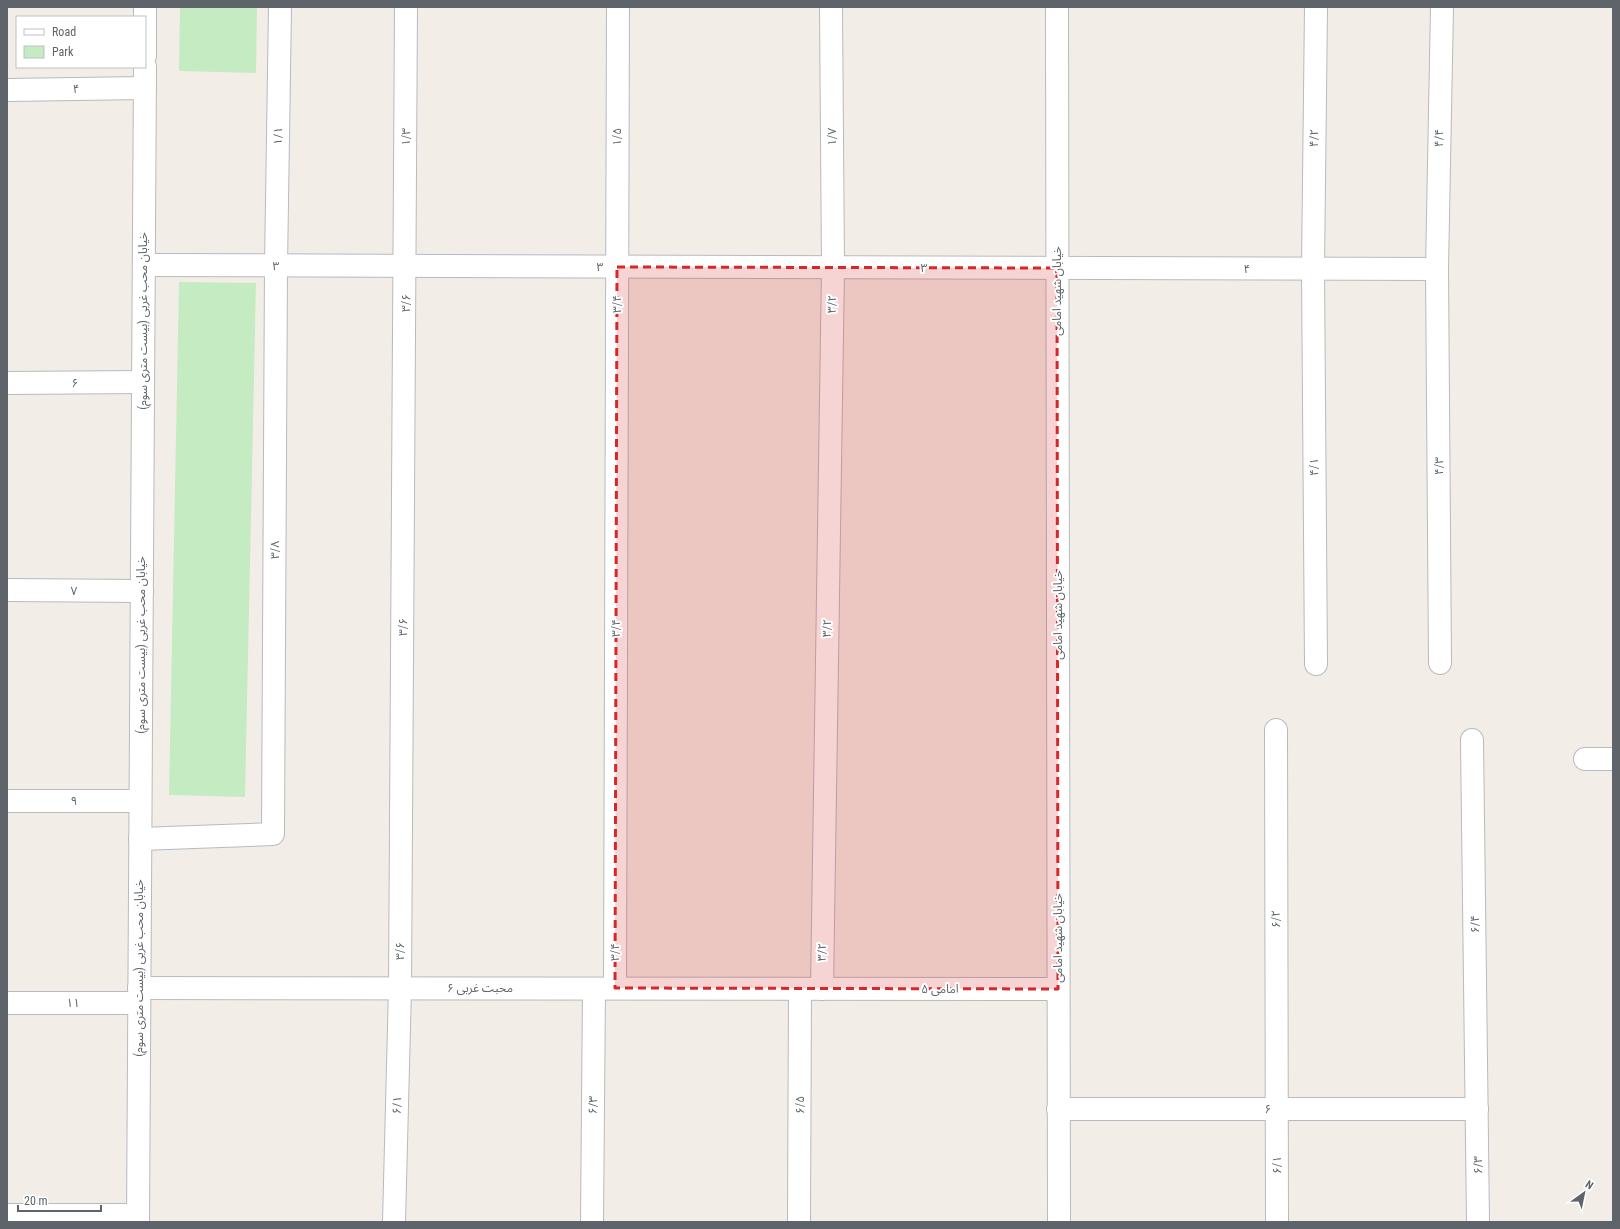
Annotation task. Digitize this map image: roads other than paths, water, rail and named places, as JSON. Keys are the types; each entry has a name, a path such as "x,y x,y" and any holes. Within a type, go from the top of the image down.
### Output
{"street":[{"name":"۱/۱","path":"276,266 280,7"},
{"name":"۱/۳","path":"406,7 406,266"},
{"name":"۱/۵","path":"617,267 618,7"},
{"name":"۱/۷","path":"831,7 833,268"},
{"name":"خیابان شهید امامی","path":"1057,7 1059,1222"},
{"name":"۴/۲","path":"1313,269 1316,7"},
{"name":"۴/۴","path":"1437,270 1442,7"},
{"name":"۴","path":"7,90 145,77"},
{"name":"خیابان محب غربی (بیست متری سوم)","path":"138,1218 145,77"},
{"name":"۳","path":"144,265 1057,268"},
{"name":"۳/۸","path":"140,839 273,834 276,266"},
{"name":"۳/۶","path":"400,988 406,266"},
{"name":"۳/۴","path":"604,988 617,267"},
{"name":"۳/۲","path":"822,989 833,268"},
{"name":"۴","path":"1057,268 1437,270"},
{"name":"۴/۱","path":"1313,269 1316,664"},
{"name":"۴/۳","path":"1437,270 1440,663"},
{"name":"۶","path":"7,383 143,382"},
{"name":"۷","path":"7,590 142,592"},
{"name":"۶/۲","path":"1276,730 1277,1109"},
{"name":"۶/۴","path":"1472,740 1477,1108"},
{"path":"1585,759 1613,759"},
{"name":"۹","path":"7,801 140,801"},
{"name":"محبت غربی ۶","path":"139,995 400,988 822,989"},
{"name":"۶/۱","path":"394,1222 400,988"},
{"name":"۶/۳","path":"592,1222 604,988"},
{"name":"۶/۵","path":"799,1222 800,988"},
{"name":"امامی ۵","path":"822,989 1058,989"},
{"name":"۱۱","path":"7,1003 139,995"},
{"name":"۶","path":"1058,1109 1477,1108"},
{"name":"۶/۳","path":"1477,1108 1478,1222"},
{"name":"۶/۱","path":"1277,1109 1277,1222"},
{"path":"7,1215 138,1218"}]}
